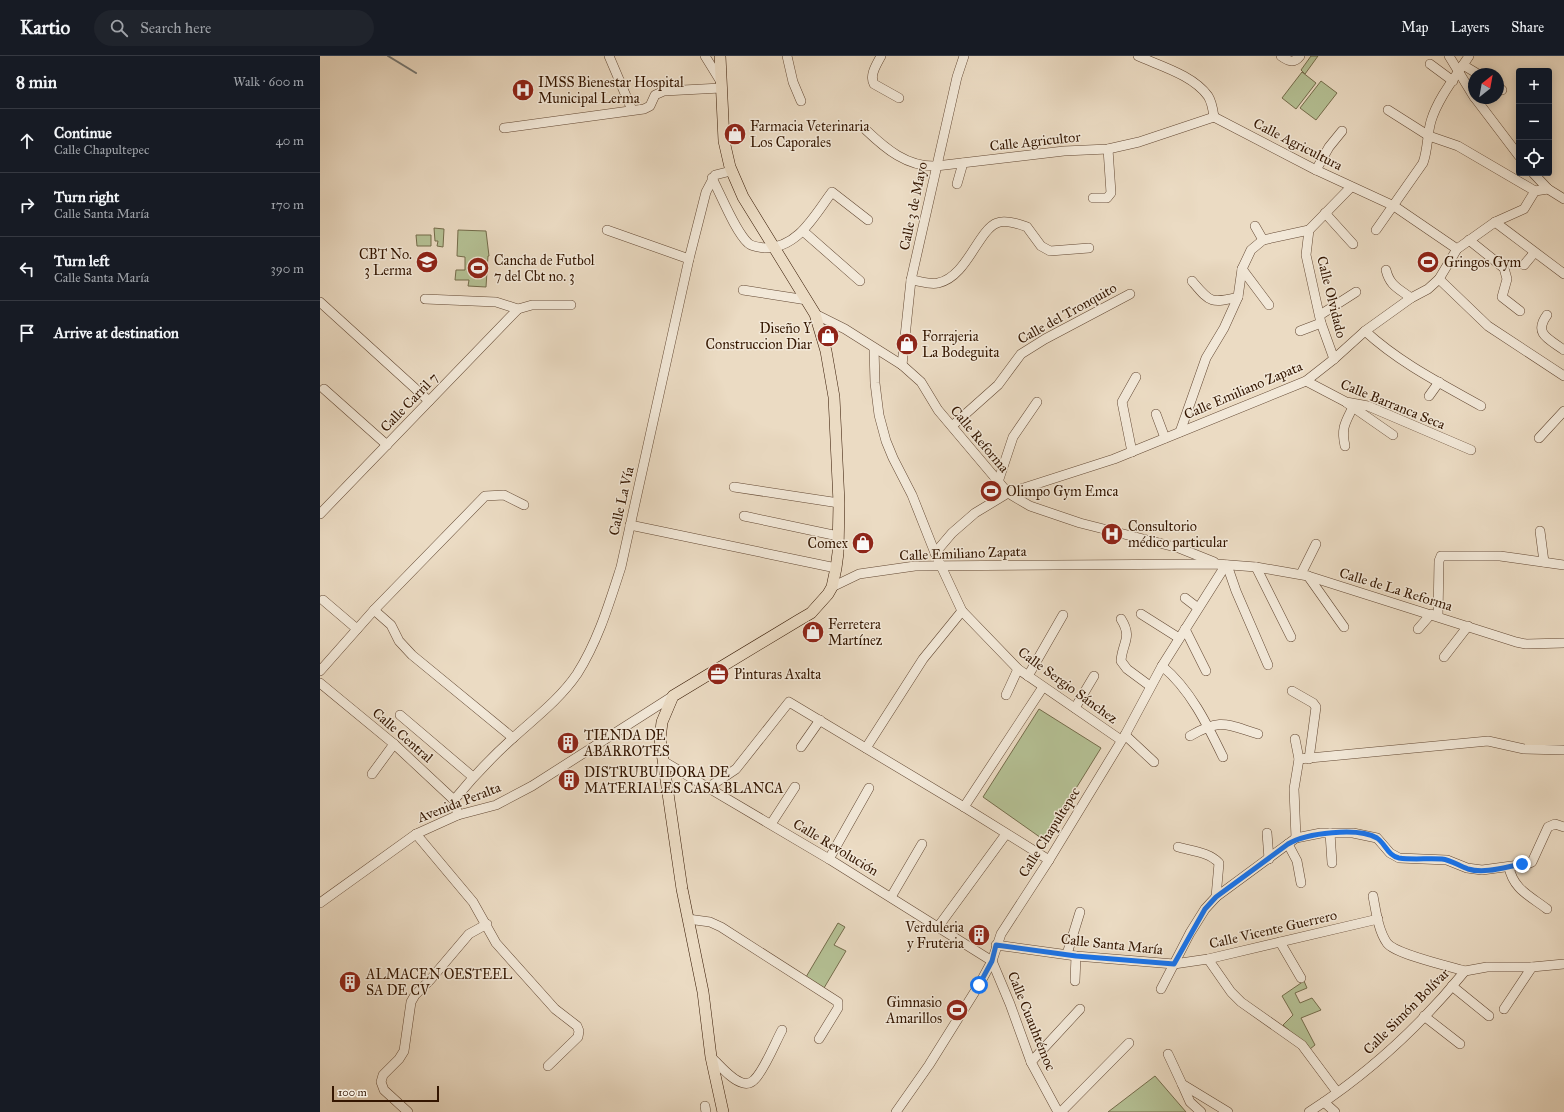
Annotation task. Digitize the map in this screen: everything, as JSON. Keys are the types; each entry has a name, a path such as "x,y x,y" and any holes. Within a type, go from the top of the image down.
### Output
{"main road":[{"path":"720,56 724,141 731,171 743,197 815,314 826,351 834,397 839,503 836,568 832,587 811,613 673,696 660,732 663,761 688,920 703,992 711,1057 723,1112"}],"street":[{"path":"609,56 632,110"},
{"path":"504,128 632,110 644,110 650,106 655,95 664,91 721,85 705,56"},
{"path":"787,56 793,82 800,101"},
{"path":"881,56 873,73 872,81 874,84 899,98"},
{"name":"Calle 3 de Mayo","path":"902,365 911,280 957,77 964,56"},
{"path":"1138,56 1188,79 1201,88 1209,97 1214,117"},
{"path":"1281,56 1291,62 1294,62 1300,56"},
{"path":"1449,56 1461,69 1468,84"},
{"path":"1376,230 1423,163 1426,155 1431,121 1436,109 1469,56"},
{"path":"1430,64 1453,81"},
{"path":"1461,69 1468,71"},
{"path":"1479,104 1516,152"},
{"path":"1388,110 1429,136 1458,146 1536,191 1548,188"},
{"name":"Calle Agricultor","path":"866,130 899,158 916,165 936,166 1064,151 1108,149 1138,142 1214,117"},
{"name":"Calle Agricultura","path":"1214,117 1316,170 1394,206 1457,250"},
{"path":"1316,170 1329,147 1342,131"},
{"path":"1092,198 1107,198 1111,193 1108,149"},
{"path":"957,184 963,163"},
{"path":"731,171 715,175 712,178 742,236 748,243 760,248 774,248 792,241 802,231 832,192 868,220"},
{"path":"1536,176 1548,188 1564,199"},
{"name":"Calle La Vía","path":"454,800 473,778 513,738 557,698 576,674 591,649 621,567 689,259 706,192 712,178"},
{"path":"1180,432 1206,358 1224,328 1238,297 1242,269 1251,250 1263,240 1309,230 1351,187"},
{"name":"Calle Emiliano Zapata","path":"934,553 952,533 975,513 1008,493 1132,452 1306,381 1365,332 1439,279 1457,250 1495,222 1524,208 1536,191"},
{"path":"1325,213 1353,244"},
{"path":"911,280 937,284 945,281 966,262 988,229 996,223 1001,222 1027,227 1041,246 1050,250 1089,248"},
{"path":"1495,222 1534,253 1564,274"},
{"path":"1255,226 1263,240"},
{"path":"607,230 689,259"},
{"name":"Calle Olvidado","path":"1309,230 1306,255 1321,319 1334,359"},
{"path":"802,231 860,281"},
{"path":"1469,240 1504,268 1507,279 1502,297 1520,311"},
{"path":"1524,265 1534,253"},
{"path":"1242,269 1269,305"},
{"path":"1386,270 1389,280 1394,286 1411,298"},
{"path":"1439,279 1488,326 1564,376"},
{"path":"1192,281 1206,297 1218,302 1238,297"},
{"path":"743,290 807,300"},
{"path":"1300,331 1321,319 1356,292"},
{"name":"Calle del Tronquito","path":"952,426 998,385 1021,354 1045,339 1130,294"},
{"path":"425,298 496,302 518,309 532,305 571,305"},
{"path":"320,302 429,400"},
{"name":"Calle Carril 7","path":"320,514 518,309"},
{"name":"Calle Reforma","path":"815,314 845,329 902,365 921,382 938,410 1008,493 1030,506 1080,523 1179,548 1222,564"},
{"path":"1547,315 1541,323 1540,330 1544,336 1564,350"},
{"path":"1365,332 1384,349 1405,364 1481,406"},
{"name":"Calle Sergio Sánchez","path":"874,348 878,402 886,441 912,495 934,553 942,565 962,611 1018,669 1043,687 1123,738 1154,762"},
{"path":"1132,452 1122,402 1136,377"},
{"name":"Calle Barranca Seca","path":"1306,381 1350,405 1368,406 1471,450"},
{"path":"1428,396 1439,382"},
{"path":"324,389 388,445"},
{"path":"998,482 1013,437 1037,402"},
{"path":"1345,446 1342,434 1350,405 1393,435"},
{"path":"1539,438 1564,411"},
{"path":"1156,414 1165,438"},
{"path":"734,487 839,503"},
{"path":"320,671 374,610 485,496 490,494 504,495 524,505"},
{"path":"744,516 838,536"},
{"path":"630,525 836,568"},
{"path":"1540,531 1544,562"},
{"path":"1316,544 1304,575 1344,627"},
{"path":"1418,629 1434,615 1439,561 1441,556 1500,556 1564,565"},
{"path":"1222,564 1236,591 1268,665"},
{"name":"Calle Emiliano Zapata","path":"832,587 859,574 876,570 942,565 1222,564"},
{"name":"Calle de La Reforma","path":"1222,564 1256,567 1304,575 1526,644 1564,643"},
{"name":"Calle Chapultepec","path":"896,1112 933,1059 979,985 992,961 996,945 1001,934 1049,860 1123,738 1150,686 1222,571 1222,564"},
{"path":"1256,567 1291,638"},
{"path":"1185,598 1198,608"},
{"path":"323,600 357,629"},
{"path":"374,610 391,625 399,641 412,655 513,738"},
{"path":"866,748 923,658 962,611"},
{"path":"1141,614 1179,638"},
{"path":"1028,676 1063,615"},
{"path":"1121,620 1128,635 1121,661 1127,669 1150,686"},
{"path":"1444,657 1468,626"},
{"path":"1185,629 1206,671"},
{"path":"1162,666 1186,691 1208,726 1223,757"},
{"path":"1006,695 1018,669"},
{"path":"1075,708 1094,676"},
{"name":"Calle Central","path":"320,683 394,744 454,800"},
{"path":"964,807 1043,687"},
{"path":"1292,691 1313,703 1316,708 1309,759"},
{"name":"Avenida Peralta","path":"320,903 416,834 458,815 491,807 532,786 673,696"},
{"path":"709,787 736,769 787,702 820,720 1049,860"},
{"path":"400,715 473,778"},
{"path":"802,747 820,720"},
{"path":"1190,736 1208,726 1226,724 1258,734"},
{"path":"1295,739 1299,759 1294,790 1294,819 1296,838"},
{"path":"1299,759 1488,741 1524,749 1564,750"},
{"path":"372,774 394,744"},
{"name":"Calle Revolución","path":"663,761 829,859 992,961"},
{"path":"771,824 795,787"},
{"path":"829,859 868,788"},
{"path":"454,800 458,815"},
{"name":"Calle Santa María","path":"996,945 1071,955 1174,964 1205,909 1216,897 1296,838 1310,834 1353,833 1377,838 1390,853 1399,858 1447,860 1474,870 1532,862 1548,827 1555,824 1564,827"},
{"path":"1267,833 1269,859"},
{"path":"1330,833 1332,864"},
{"path":"416,834 473,902 487,924 496,943 555,1009 577,1026 579,1031 578,1037 548,1066"},
{"path":"938,927 1006,834"},
{"path":"891,897 922,844"},
{"path":"1288,844 1297,861 1301,883"},
{"path":"1178,847 1206,854 1214,858 1219,863 1216,897"},
{"path":"1510,866 1514,883 1547,909"},
{"path":"1374,896 1378,919"},
{"path":"1075,981 1071,955 1080,912"},
{"name":"Calle Simón Bolívar","path":"1378,919 1384,937 1390,946 1395,949 1465,971 1488,967 1532,967 1564,964"},
{"name":"Calle Vicente Guerrero","path":"1174,964 1208,959 1378,919"},
{"path":"688,920 710,922 721,927 838,1002 838,1008 819,1039"},
{"path":"408,1112 384,1090 381,1082 383,1074 399,1059 404,1051 411,1002 415,995 430,980 469,934 487,924"},
{"path":"1280,942 1301,978"},
{"path":"1208,959 1231,992 1241,1002 1302,1045 1337,1092"},
{"name":"Calle Cuauhtémoc","path":"992,961 1010,1004 1031,1062 1057,1111"},
{"path":"1162,989 1174,964"},
{"path":"1504,1009 1532,967"},
{"name":"Calle Simón Bolívar","path":"1309,1112 1386,1054 1424,1016 1465,971"},
{"path":"1452,986 1490,1016"},
{"path":"1031,1062 1080,1009"},
{"path":"1424,1016 1460,1044"},
{"path":"711,1057 738,1081 744,1084 749,1083 754,1080 759,1073 782,1030"},
{"path":"1057,1111 1129,1043"},
{"path":"1168,1054 1190,1102 1201,1112"},
{"path":"1182,1084 1228,1112"},
{"path":"1324,1102 1335,1112"}],"green space":[{"path":"1311,56 1318,56 1305,74 1301,70"},
{"path":"1302,72 1316,83 1296,109 1282,98"},
{"path":"1321,81 1337,93 1316,120 1300,108"},
{"path":"434,228 444,229 443,247 437,246 438,241 435,241"},
{"path":"458,230 486,231 489,256 486,287 468,286 469,280 455,280 456,270 465,270 465,257 457,256"},
{"path":"416,235 431,235 431,246 417,246"},
{"path":"1039,709 1101,748 1044,840 983,797"},
{"path":"838,923 845,927 834,945 846,951 824,988 806,977"},
{"path":"1304,981 1307,988 1295,993 1300,1003 1312,998 1321,1010 1301,1018 1315,1045 1310,1049 1283,1025 1293,1015 1282,996"},
{"path":"1155,1076 1186,1112 1108,1112"}],"waterway":[{"path":"388,56 416,73"}],"place":[{"name":"IMSS Bienestar Hospital Municipal Lerma","path":"523,90"},
{"name":"Farmacia Veterinaria Los Caporales","path":"735,134"},
{"name":"CBT No. 3 Lerma","path":"427,262"},
{"name":"Gringos Gym","path":"1428,262"},
{"name":"Cancha de Futbol 7 del Cbt no. 3","path":"478,268"},
{"name":"Diseño Y Construccion Diar","path":"828,336"},
{"name":"Forrajeria La Bodeguita","path":"907,344"},
{"name":"Olimpo Gym Emca","path":"991,491"},
{"name":"Consultorio médico particular","path":"1112,534"},
{"name":"Comex","path":"863,543"},
{"name":"Ferretera Martínez","path":"813,632"},
{"name":"Pinturas Axalta","path":"718,674"},
{"name":"TIENDA DE ABARROTES","path":"568,743"},
{"name":"DISTRUBUIDORA DE MATERIALES CASA BLANCA","path":"569,780"},
{"name":"Verduleria y Fruteria","path":"979,935"},
{"name":"ALMACEN OESTEEL SA DE CV","path":"350,982"},
{"name":"Gimnasio Amarillos","path":"957,1010"}],"route":[{"path":"979,985 992,961 996,945 1076,956 1174,964 1190,932 1205,909 1216,897 1296,838 1310,834 1353,833 1368,835 1377,838 1390,853 1399,858 1436,858 1447,860 1474,870 1493,869 1522,864"}]}
